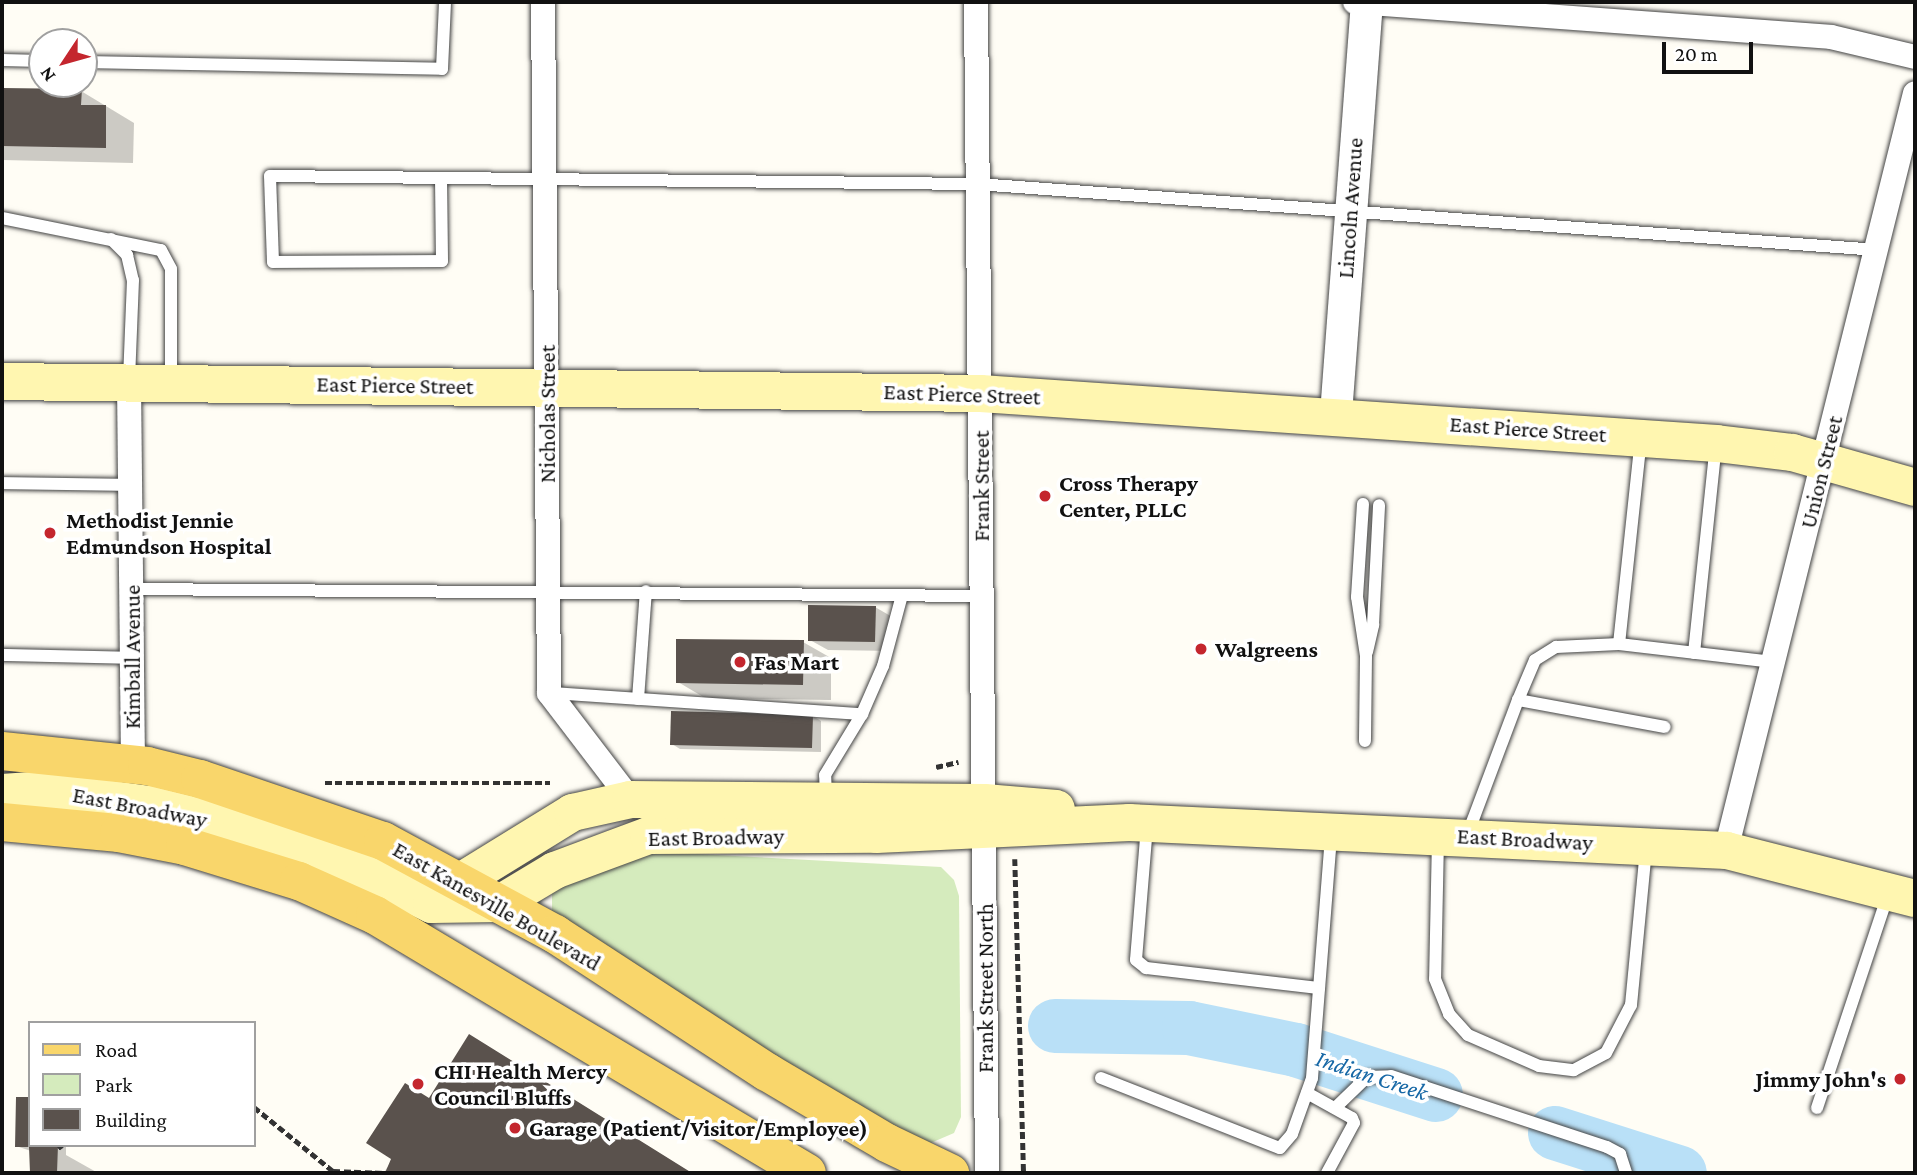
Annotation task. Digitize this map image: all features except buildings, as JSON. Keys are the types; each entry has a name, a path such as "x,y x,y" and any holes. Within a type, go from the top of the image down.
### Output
{"main road":[{"name":"East Pierce Street","path":"2,381 980,393 1336,414 1716,443 1824,461 1915,487"},
{"name":"East Kanesville Boulevard","path":"2,751 133,765 200,779 290,807 383,841 499,903 779,1079 887,1143 950,1173"},
{"name":"East Broadway","path":"2,792 41,789 149,804 330,856 431,904 499,903 554,870 648,835 1070,809 1138,823 1332,829 1726,850 1902,894"},
{"name":"East Broadway","path":"460,881 572,812 630,799 826,799 984,816"},
{"name":"East Broadway","path":"2,822 120,833 185,846 299,881 375,915 807,1173"}],"street":[{"name":"Nicholas Street","path":"543,2 549,693"},
{"name":"Frank Street","path":"976,2 984,816"},
{"path":"1355,2 1831,37 1915,57"},
{"name":"Lincoln Avenue","path":"1336,414 1349,211 1367,2"},
{"name":"Union Street","path":"1726,850 1915,93"},
{"name":"Kimball Avenue","path":"129,382 133,765"},
{"path":"549,693 630,799"},
{"name":"Frank Street North","path":"984,816 987,1173"}],"lane":[{"path":"98,62 442,69 445,2"},
{"path":"2,60 28,61"},
{"path":"440,178 442,261 273,262 270,176 977,184 1877,250"},
{"path":"2,218 161,250 172,269 172,383"},
{"path":"111,239 127,255 133,280 129,382"},
{"path":"1619,644 1641,437"},
{"path":"1694,653 1716,443"},
{"path":"2,483 130,485"},
{"path":"1363,504 1357,597 1366,656 1364,741"},
{"path":"1366,656 1373,625 1379,505"},
{"path":"131,589 548,590 982,596"},
{"path":"638,699 646,591"},
{"path":"826,799 825,775 862,714 883,666 902,595"},
{"path":"1647,846 1631,1005 1606,1053 1574,1070 1539,1066 1468,1035 1449,1014 1435,979 1452,836 1535,660 1544,651 1619,644 1773,662"},
{"path":"2,655 132,658"},
{"path":"549,693 862,714"},
{"path":"1518,700 1665,727"},
{"path":"1138,823 1136,960 1146,968 1320,988"},
{"path":"1101,1079 1280,1148 1292,1134 1312,1078 1332,829"},
{"path":"1817,1108 1902,894"},
{"path":"1335,1108 1367,1077 1391,1076 1607,1147 1620,1154 1626,1173"},
{"path":"1307,1093 1335,1108 1354,1123 1327,1173"}],"path":[{"path":"928,772 951,762"},
{"path":"312,782 530,787 557,782"},
{"path":"256,1109 333,1171 386,1173"}],"green space":[{"path":"640,851 941,867 954,880 959,896 961,1117 954,1133 926,1145 909,1142 552,914 552,891"}],"waterway":[{"name":"Indian Creek","path":"1055,1026 1189,1028 1296,1050 1436,1095"},
{"name":"Indian Creek","path":"1555,1133 1680,1173"}],"place":[{"name":"Cross Therapy Center, PLLC","path":"1045,496"},
{"name":"Methodist Jennie Edmundson Hospital","path":"50,533"},
{"name":"Walgreens","path":"1201,649"},
{"name":"Fas Mart","path":"740,662"},
{"name":"Jimmy John's","path":"1900,1079"},
{"name":"CHI Health Mercy Council Bluffs","path":"418,1084"},
{"name":"Garage (Patient/Visitor/Employee)","path":"515,1128"}]}
